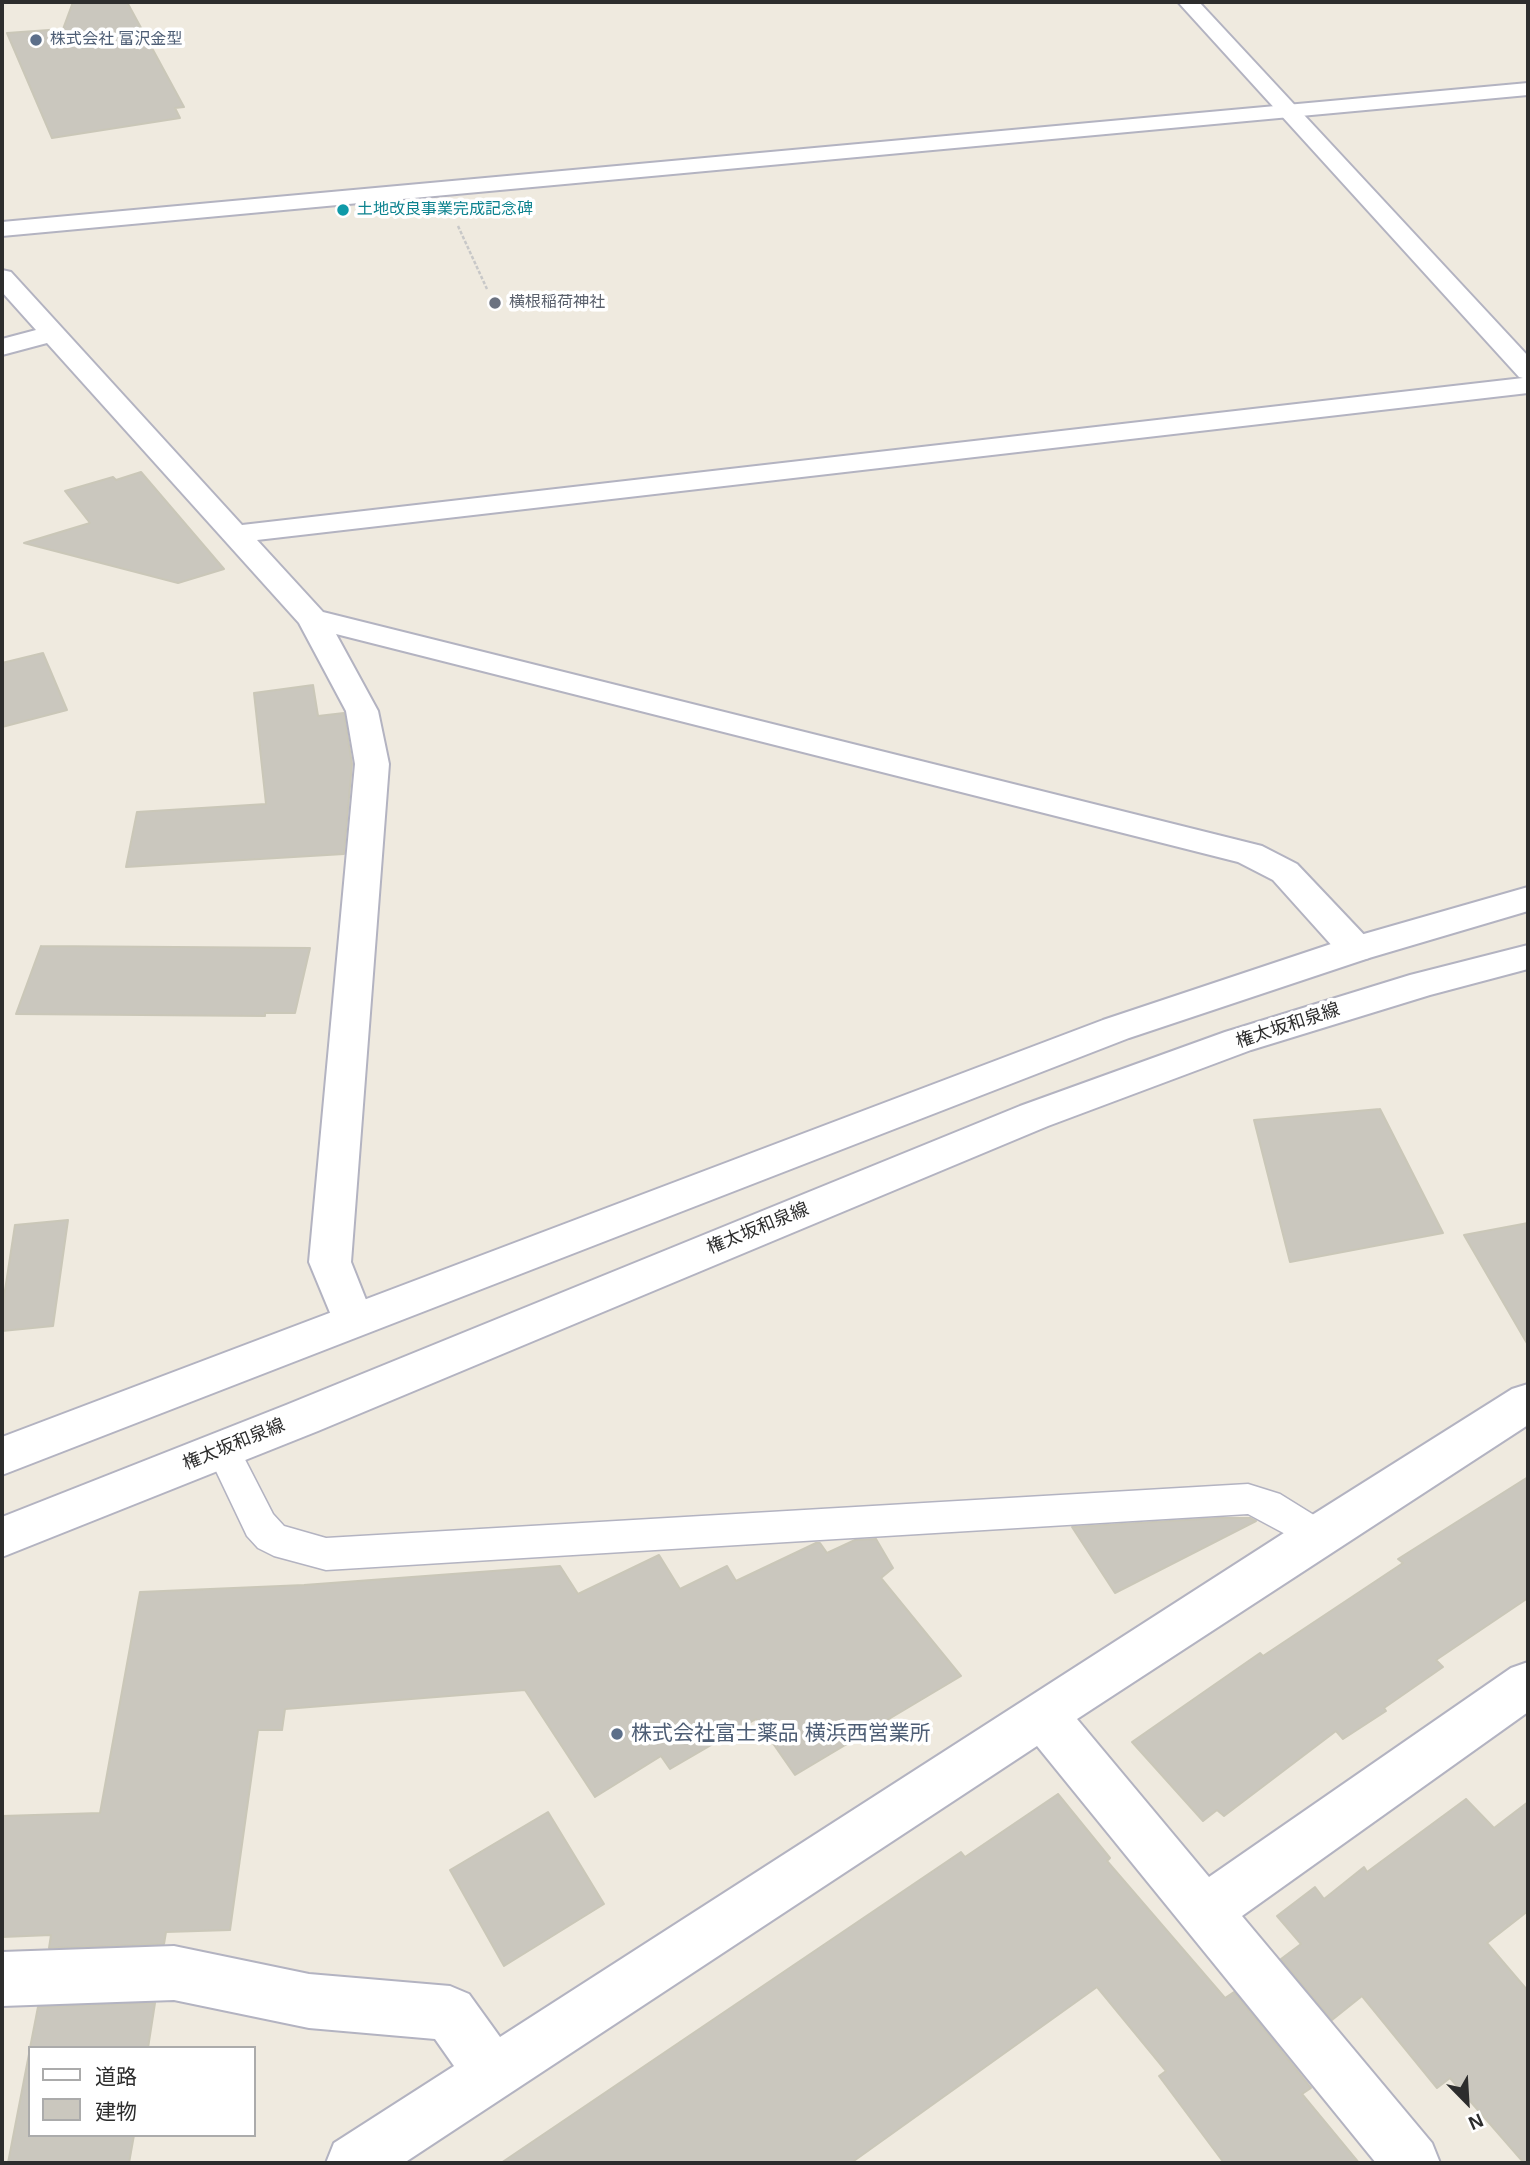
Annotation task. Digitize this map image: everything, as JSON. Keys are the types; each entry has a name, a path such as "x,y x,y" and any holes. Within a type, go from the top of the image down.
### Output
{"street":[{"path":"1188,2 1528,370"},
{"path":"2,229 1528,89"},
{"path":"2,277 313,619 362,711 372,764 330,1262 353,1320"},
{"path":"2,347 53,333"},
{"path":"237,534 1528,385"},
{"path":"313,619 1250,854 1285,872 1356,949"},
{"path":"2,1456 1116,1029 1356,949 1528,899"},
{"name":"権太坂和泉線","path":"2,1537 223,1450 1034,1116 1238,1041 1423,984 1528,957"},
{"path":"354,2163 1042,1714 1528,1402"},
{"path":"1205,1912 1528,1684"},
{"path":"1042,1714 1412,2163"},
{"path":"2,1979 174,1973 309,2001 450,2013 492,2073"}],"lane":[{"path":"223,1450 260,1525 271,1537 287,1545 326,1554 1248,1499 1268,1505 1317,1536"}],"path":[{"path":"440,189 487,289"}],"building":[{"path":"73,2 127,2 184,107 175,108 180,118 52,138 7,33 63,29"},
{"path":"141,472 224,569 178,583 24,543 90,523 65,491"},
{"path":"43,653 67,710 2,727 2,663"},
{"path":"313,685 318,716 344,713 352,764 344,854 126,867 137,812 266,804 254,693"},
{"path":"41,946 310,948 295,1013 265,1013 265,1016 16,1014"},
{"path":"1380,1109 1443,1233 1290,1262 1254,1120"},
{"path":"68,1220 53,1326 2,1331 2,1310 15,1225"},
{"path":"1528,1223 1528,1345 1464,1235"},
{"path":"1528,1477 1528,1598 1436,1660 1443,1667 1384,1708 1386,1711 1343,1739 1336,1731 1224,1816 1217,1810 1203,1821 1132,1742 1260,1653 1263,1656 1403,1563 1398,1559"},
{"path":"1250,1518 1256,1521 1115,1593 1072,1527"},
{"path":"876,1539 893,1568 881,1578 961,1676 795,1775 756,1719 670,1769 661,1756 595,1797 525,1690 285,1709 282,1730 258,1730 230,1930 166,1932 164,1944 49,1948 51,1935 2,1937 2,1816 100,1813 140,1592 304,1585 560,1566 578,1594 659,1555 680,1589 727,1566 736,1581 816,1543 820,1543 827,1553 855,1540"},
{"path":"1058,1794 1110,1858 1107,1861 1225,1998 1234,1992 1311,2088 1302,2094 1359,2163 1224,2163 1159,2076 1166,2071 1097,1987 851,2163 501,2163 961,1852 965,1857"},
{"path":"1466,1799 1494,1828 1528,1802 1528,1911 1487,1943 1528,1991 1528,2163 1524,2163 1450,2078 1437,2088 1362,1996 1332,2020 1281,1959 1301,1944 1277,1916 1315,1887 1324,1899 1364,1867 1367,1872"},
{"path":"548,1812 604,1904 504,1966 450,1870"},
{"path":"155,2003 148,2046 30,2046 38,2007"},
{"path":"28,2059 28,2137 134,2137 129,2163 8,2163"}],"place":[{"name":"株式会社 富沢金型","path":"36,40"},
{"name":"土地改良事業完成記念碑","path":"343,210"},
{"name":"横根稲荷神社","path":"495,303"},
{"name":"株式会社富士薬品 横浜西営業所","path":"617,1734"}]}
